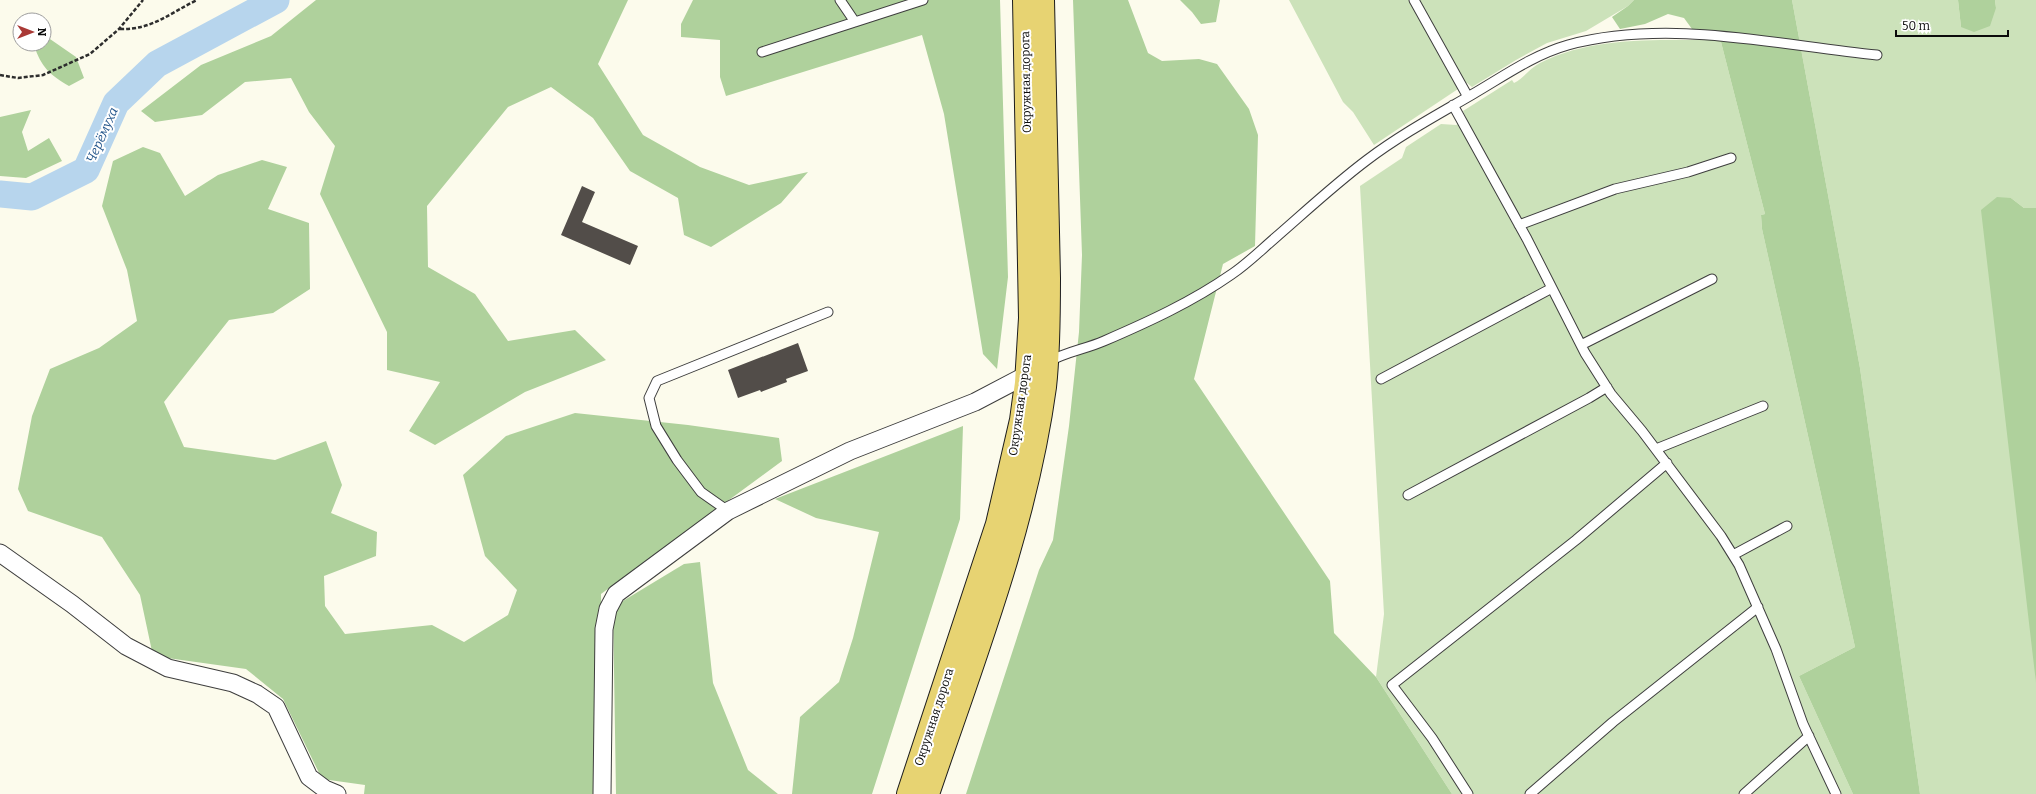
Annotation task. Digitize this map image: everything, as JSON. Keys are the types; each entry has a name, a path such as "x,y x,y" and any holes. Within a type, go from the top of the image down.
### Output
{"main road":[{"name":"Окружная дорога","path":"908,794 997,524 1014,453 1026,377 1030,278 1024,0"},
{"name":"Окружная дорога","path":"928,794 1016,529 1039,423 1046,364 1049,278 1043,0"}],"street":[{"path":"602,794 604,629 608,609 616,594 728,511 850,451 975,402 1026,377 1046,364"},
{"path":"0,553 72,604 126,646 168,668 233,683 257,694 276,707 309,777 324,789 337,794"}],"lane":[{"path":"840,0 856,22"},
{"path":"762,52 923,0"},
{"path":"1414,0 1468,97"},
{"path":"1046,364 1054,359 1098,344 1183,304 1231,274 1365,161 1453,105 1547,52 1568,45 1608,37 1697,34 1735,36 1821,49 1877,55"},
{"path":"1453,105 1519,225 1580,345 1607,387 1667,463 1721,536 1733,555 1758,607 1776,649 1809,736 1836,794"},
{"path":"1519,225 1615,189 1688,172 1731,158"},
{"path":"1580,345 1712,279"},
{"path":"1382,379 1552,288"},
{"path":"728,511 701,492 677,460 656,426 649,398 657,380 828,312"},
{"path":"1408,494 1607,387"},
{"path":"1656,449 1763,406"},
{"path":"1468,794 1432,738 1392,685 1576,540 1667,463"},
{"path":"1733,555 1787,526"},
{"path":"1530,794 1613,722 1758,607"},
{"path":"1744,794 1809,736"}],"path":[{"path":"0,75 18,78 43,75 90,54 120,29 143,0"},
{"path":"120,29 128,29 158,22 197,0"}],"green space":[{"path":"316,0 628,0 598,64 643,135 700,167 749,185 808,172 781,203 711,247 684,235 678,198 630,171 593,118 551,87 508,107 427,206 428,267 475,294 508,341 575,330 606,360 525,392 435,445 409,431 440,382 387,370 387,332 320,194 335,146 309,112 291,78 245,82 202,115 155,122 141,111 201,65 271,36"},
{"path":"693,0 1000,0 1008,277 997,369 983,354 944,114 922,35 726,96 720,77 720,40 681,37 681,24"},
{"path":"1073,0 1128,0 1148,53 1162,61 1199,59 1217,64 1249,109 1258,135 1255,246 1223,264 1194,379 1330,581 1334,633 1376,677 1452,794 966,794 1039,570 1053,540 1069,426 1079,332 1082,255"},
{"path":"1180,0 1220,0 1216,22 1201,24"},
{"path":"1289,0 1634,0 1628,6 1586,31 1547,43 1472,87 1467,83 1374,145 1353,112 1343,102"},
{"path":"1634,0 1792,0 1860,368 1920,794 1853,794 1799,676 1855,647 1762,229 1761,215 1765,214 1721,42 1700,40 1684,18 1668,14 1645,24 1620,29 1612,17"},
{"path":"1792,0 1958,0 1961,27 1996,8 1995,0 2036,0 2036,208 2024,208 2011,198 2036,683 2036,794 1920,794 1860,368"},
{"path":"1958,0 1995,0 1996,8 1990,26 1974,32 1961,27"},
{"path":"52,40 76,57 84,78 69,86 47,70 37,53 52,52"},
{"path":"1700,40 1721,42 1765,214 1761,215 1762,229 1855,647 1799,676 1853,794 1452,794 1376,677 1384,614 1360,186 1402,158 1406,147 1441,124 1456,125 1467,120 1463,111 1512,80 1514,83 1518,81 1540,63 1578,49 1618,42"},
{"path":"31,110 22,132 28,151 49,138 62,161 26,178 0,176 0,117"},
{"path":"143,147 160,153 185,196 218,175 262,160 287,167 268,209 309,223 310,289 273,313 229,320 164,402 184,447 275,460 326,441 342,485 331,513 377,532 376,556 324,576 325,606 345,634 432,625 464,642 508,615 517,590 485,556 463,475 506,436 575,413 688,425 779,438 782,461 601,594 604,794 364,794 365,785 322,779 283,699 246,669 153,656 140,595 102,537 28,511 18,489 32,416 50,369 99,348 137,321 127,270 102,206 113,161"},
{"path":"1997,197 2011,198 2024,208 2036,208 2036,683 1981,210"},
{"path":"963,426 960,519 872,794 792,794 800,717 839,682 853,638 879,532 816,518 775,499"},
{"path":"700,562 713,683 748,770 778,794 616,794 613,607 684,564"}],"building":[{"path":"582,186 595,192 582,222 638,246 630,265 561,235"},
{"path":"798,343 808,371 786,379 787,382 761,392 760,390 738,398 728,370"}],"waterway":[{"name":"Черёмуха","path":"0,194 32,197 86,170 116,103 157,64 276,0"}]}
